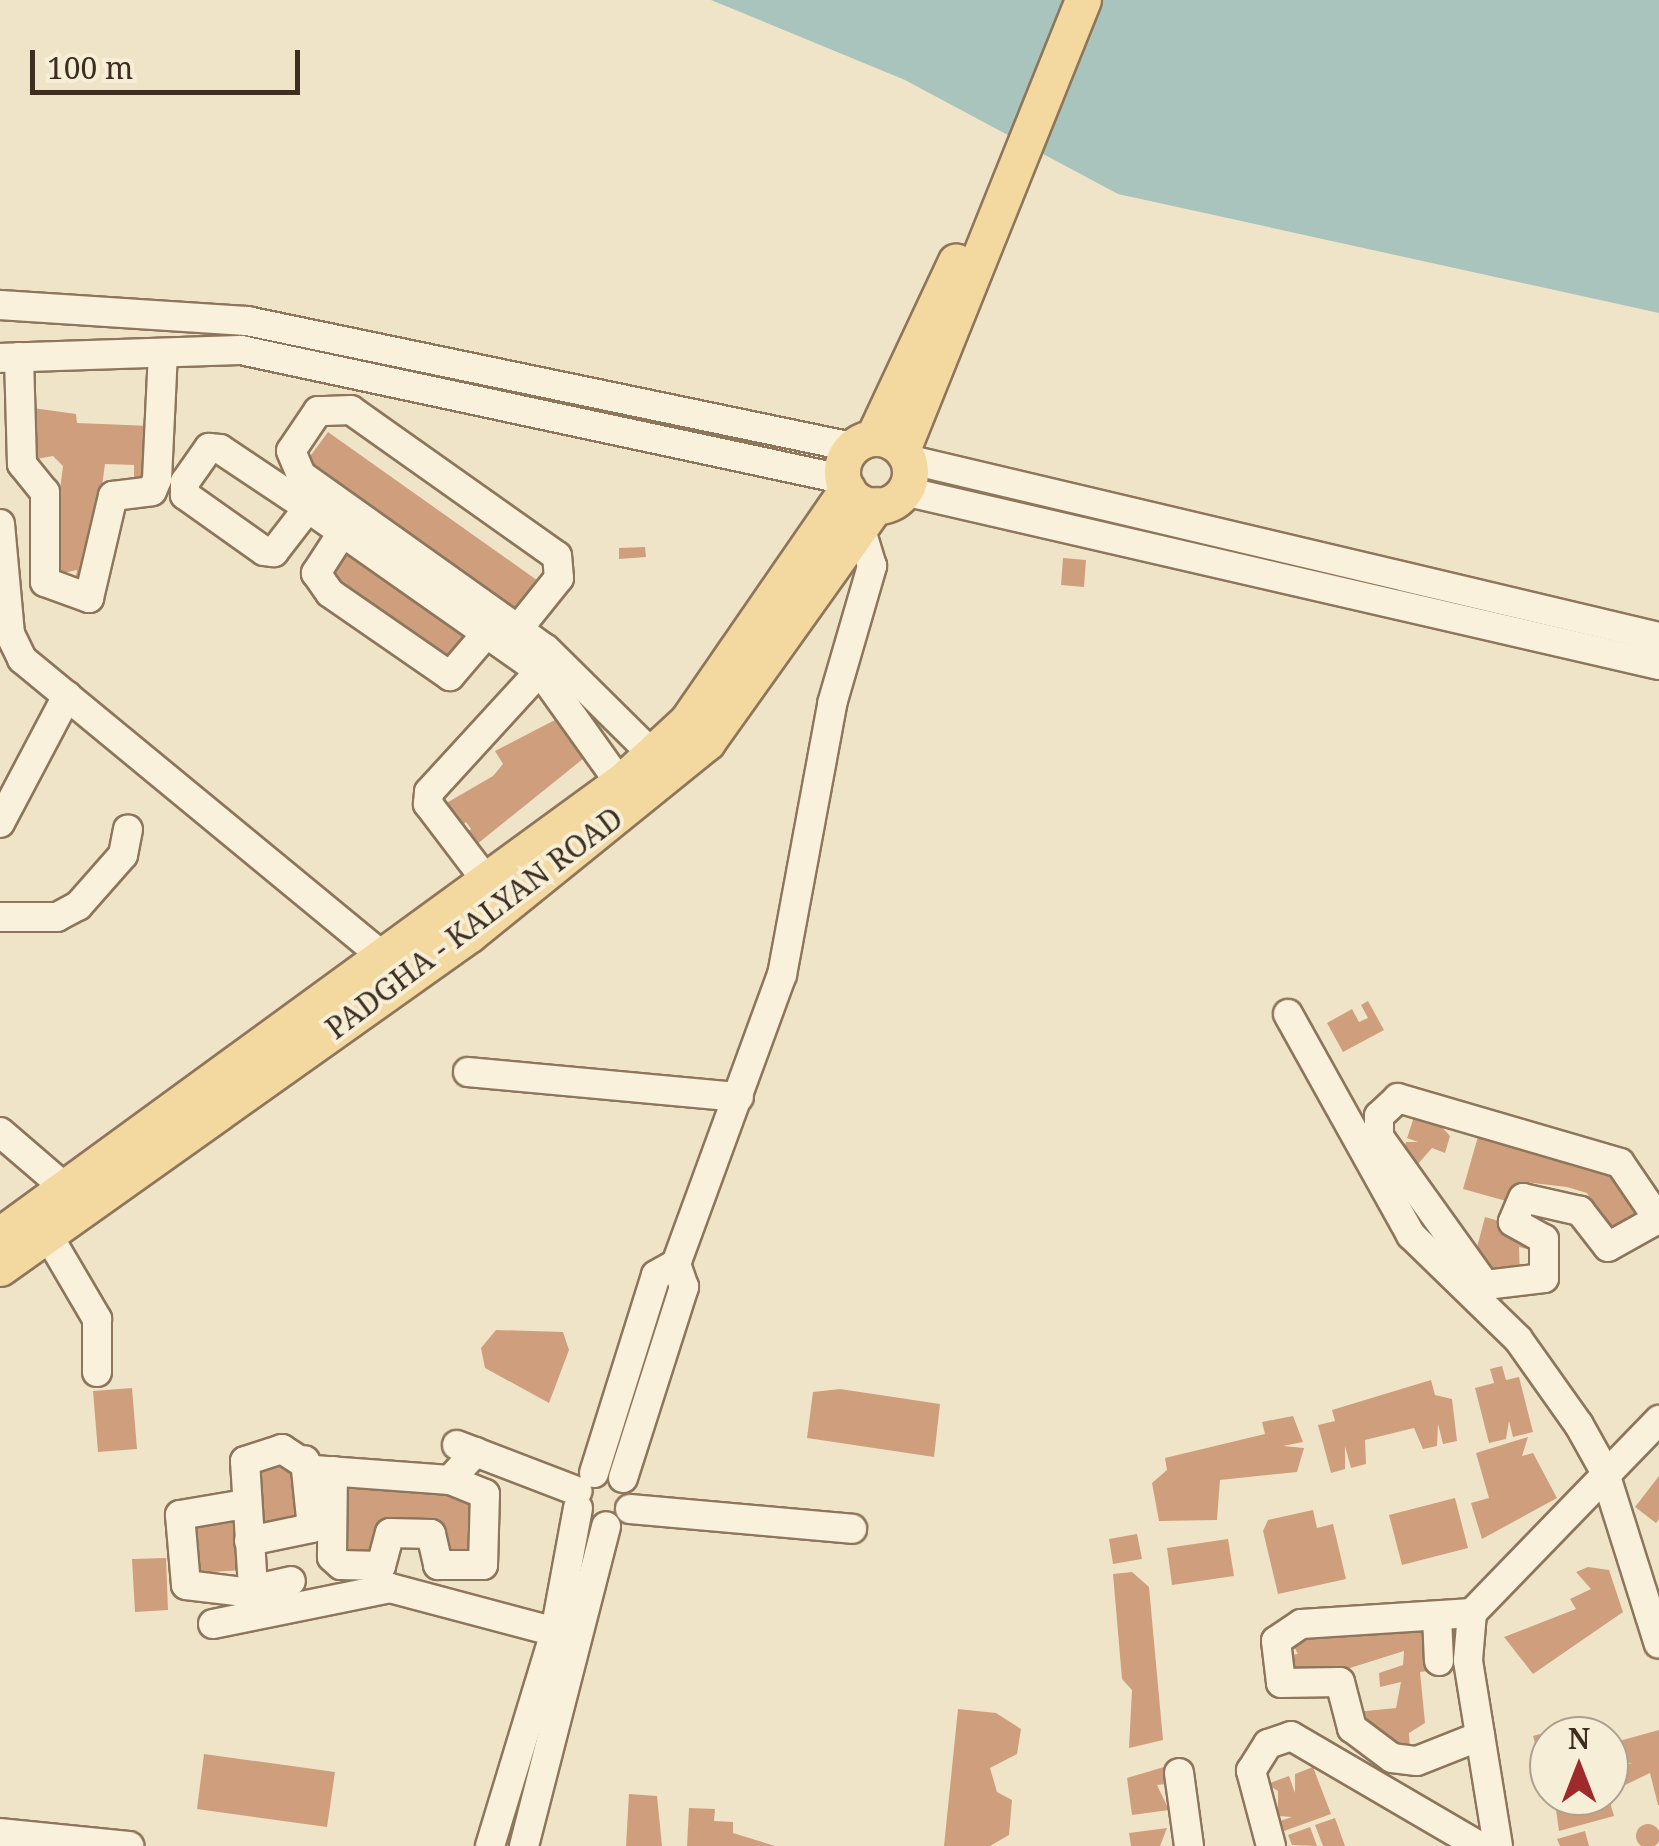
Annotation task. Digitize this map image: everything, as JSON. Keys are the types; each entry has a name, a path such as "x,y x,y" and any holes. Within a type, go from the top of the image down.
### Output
{"main road":[{"path":"460,919 486,880 627,792 652,754 687,721 874,476 958,258 995,208 1083,0"},
{"name":"PADGHA - KALYAN ROAD","path":"0,1268 40,1222 396,966 627,792 707,742 874,476"},
{"path":"0,1235 40,1222 63,1186 396,966"}],"street":[{"path":"0,306 247,321 1659,665"},
{"path":"163,353 152,492 112,496 89,598 50,588 45,561 46,492 22,464 9,358 241,350 1659,637"},
{"path":"518,629 559,578 557,556 351,410 318,412 291,450 300,475 518,629 652,754"},
{"path":"630,1509 623,1478 684,1287 676,1264 777,992 832,704 872,566 874,476"},
{"path":"308,508 540,672 627,792"},
{"path":"0,524 4,613 22,660 396,966"},
{"path":"342,533 316,573 330,593 450,676 486,634"},
{"path":"3,560 45,561"},
{"path":"486,880 428,804 429,792 540,672"},
{"path":"0,783 62,692"},
{"path":"0,823 62,692"},
{"path":"0,917 57,917 78,906 123,855 128,829"},
{"path":"1288,1014 1435,1243 1518,1340 1604,1470 1659,1644"},
{"path":"468,1072 739,1097"},
{"path":"1370,1142 1386,1105 1416,1098 1620,1163 1658,1214 1608,1247 1580,1211 1524,1198 1514,1227 1544,1238 1545,1272 1520,1286 1475,1278 1435,1243"},
{"path":"0,1132 63,1186"},
{"path":"40,1222 97,1319 97,1372"},
{"path":"490,1846 555,1632 583,1491 656,1275 676,1264"},
{"path":"644,1313 673,1322"},
{"path":"1498,1846 1468,1660 1472,1612 1604,1470 1659,1420"},
{"path":"450,1480 466,1448 583,1491 606,1526"},
{"path":"253,1588 245,1461 282,1449 333,1472 450,1480 485,1494 483,1565 438,1565 431,1534 390,1533 381,1566 341,1565 332,1557 333,1472"},
{"path":"249,1541 312,1528 305,1460"},
{"path":"583,1491 623,1478"},
{"path":"245,1504 180,1515 186,1584 253,1588 292,1581"},
{"path":"524,1846 548,1776 606,1526 630,1509 852,1529"},
{"path":"213,1624 390,1588 555,1632"},
{"path":"1472,1612 1437,1616 1413,1610 1289,1626 1277,1634 1278,1678 1340,1682 1352,1728 1392,1758 1417,1761 1480,1736"},
{"path":"1437,1616 1439,1661"},
{"path":"1272,1846 1251,1771 1268,1744 1291,1736 1479,1846"},
{"path":"519,1755 548,1776"},
{"path":"1179,1773 1190,1846"},
{"path":"0,1833 128,1846"}],"water":[{"path":"711,0 1659,0 1659,313 1118,194 905,80"}],"building":[{"path":"33,408 76,414 77,423 151,426 145,478 134,478 134,465 105,464 89,585 75,581 77,570 49,576 63,466 53,456 31,460"},
{"path":"328,432 541,583 519,615 305,463"},
{"path":"645,547 646,557 619,559 619,548"},
{"path":"347,550 473,637 450,669 324,582"},
{"path":"1063,558 1086,560 1084,587 1061,585"},
{"path":"555,705 589,754 471,849 463,836 471,829 466,822 456,832 443,805 493,776 503,764 495,751 555,720"},
{"path":"1368,1001 1384,1030 1343,1052 1327,1023 1352,1009 1359,1022 1368,1018 1361,1005"},
{"path":"1419,1102 1450,1136 1445,1153 1432,1148 1417,1165 1401,1159 1406,1142 1418,1142 1407,1138"},
{"path":"1481,1126 1614,1168 1640,1207 1635,1219 1610,1234 1587,1193 1567,1187 1523,1182 1517,1204 1463,1189"},
{"path":"1485,1217 1506,1223 1534,1251 1519,1247 1520,1279 1472,1266"},
{"path":"496,1330 563,1332 569,1350 549,1403 485,1368 481,1348"},
{"path":"1502,1366 1506,1380 1519,1377 1533,1432 1513,1437 1509,1421 1506,1439 1489,1443 1475,1388 1494,1383 1490,1369"},
{"path":"1431,1380 1435,1395 1452,1399 1457,1441 1443,1444 1438,1424 1437,1446 1423,1449 1414,1428 1365,1440 1366,1464 1351,1468 1345,1446 1345,1469 1331,1473 1318,1425 1335,1421 1332,1410"},
{"path":"132,1388 137,1449 98,1452 93,1391"},
{"path":"840,1389 940,1404 934,1457 807,1438 813,1392"},
{"path":"1293,1416 1303,1442 1283,1446 1304,1448 1297,1472 1220,1480 1217,1520 1159,1521 1152,1483 1167,1470 1165,1458 1265,1434 1262,1422"},
{"path":"1528,1437 1522,1456 1533,1453 1557,1498 1482,1539 1471,1503 1489,1498 1476,1453"},
{"path":"299,1463 309,1519 264,1523 254,1466"},
{"path":"1659,1476 1659,1519 1656,1523 1635,1507"},
{"path":"337,1486 481,1491 478,1563 439,1562 440,1531 381,1529 380,1558 337,1556"},
{"path":"1455,1498 1468,1548 1402,1565 1389,1515"},
{"path":"1313,1510 1317,1528 1333,1524 1346,1579 1278,1594 1263,1531 1268,1520"},
{"path":"239,1512 243,1570 195,1573 192,1515"},
{"path":"1137,1534 1142,1559 1113,1564 1109,1539"},
{"path":"1228,1539 1234,1576 1172,1585 1167,1548"},
{"path":"166,1558 168,1610 135,1612 132,1559"},
{"path":"1588,1567 1609,1570 1623,1612 1533,1674 1504,1637 1576,1609 1570,1599 1591,1589 1576,1572"},
{"path":"1132,1572 1149,1587 1163,1740 1129,1748 1132,1690 1122,1679 1113,1574"},
{"path":"1424,1615 1438,1670 1420,1672 1425,1723 1409,1733 1410,1749 1383,1750 1356,1712 1396,1708 1401,1682 1380,1687 1379,1673 1403,1665 1404,1651 1318,1678 1290,1671 1288,1655 1298,1654 1286,1633"},
{"path":"958,1709 996,1713 1021,1729 1017,1754 990,1768 997,1792 1012,1800 1009,1835 990,1846 944,1846"},
{"path":"1659,1730 1659,1805 1650,1773 1629,1783 1629,1738"},
{"path":"204,1754 335,1772 327,1827 197,1809"},
{"path":"1164,1767 1166,1784 1157,1785 1169,1810 1132,1815 1127,1778"},
{"path":"1313,1767 1331,1814 1284,1831 1280,1821 1292,1817 1278,1816 1278,1791 1267,1784 1289,1776 1295,1793 1295,1774"},
{"path":"629,1794 657,1796 662,1846 626,1846"},
{"path":"689,1808 715,1809 714,1821 733,1822 733,1833 775,1846 687,1846"},
{"path":"1557,1816 1614,1816 1559,1831"},
{"path":"1335,1818 1345,1846 1323,1846 1315,1825"},
{"path":"1648,1824 1660,1836 1648,1848 1636,1836"},
{"path":"1310,1827 1317,1846 1292,1845 1288,1835"},
{"path":"1167,1828 1160,1846 1131,1846 1129,1833"},
{"path":"1585,1831 1589,1846 1560,1846 1557,1839"}]}
